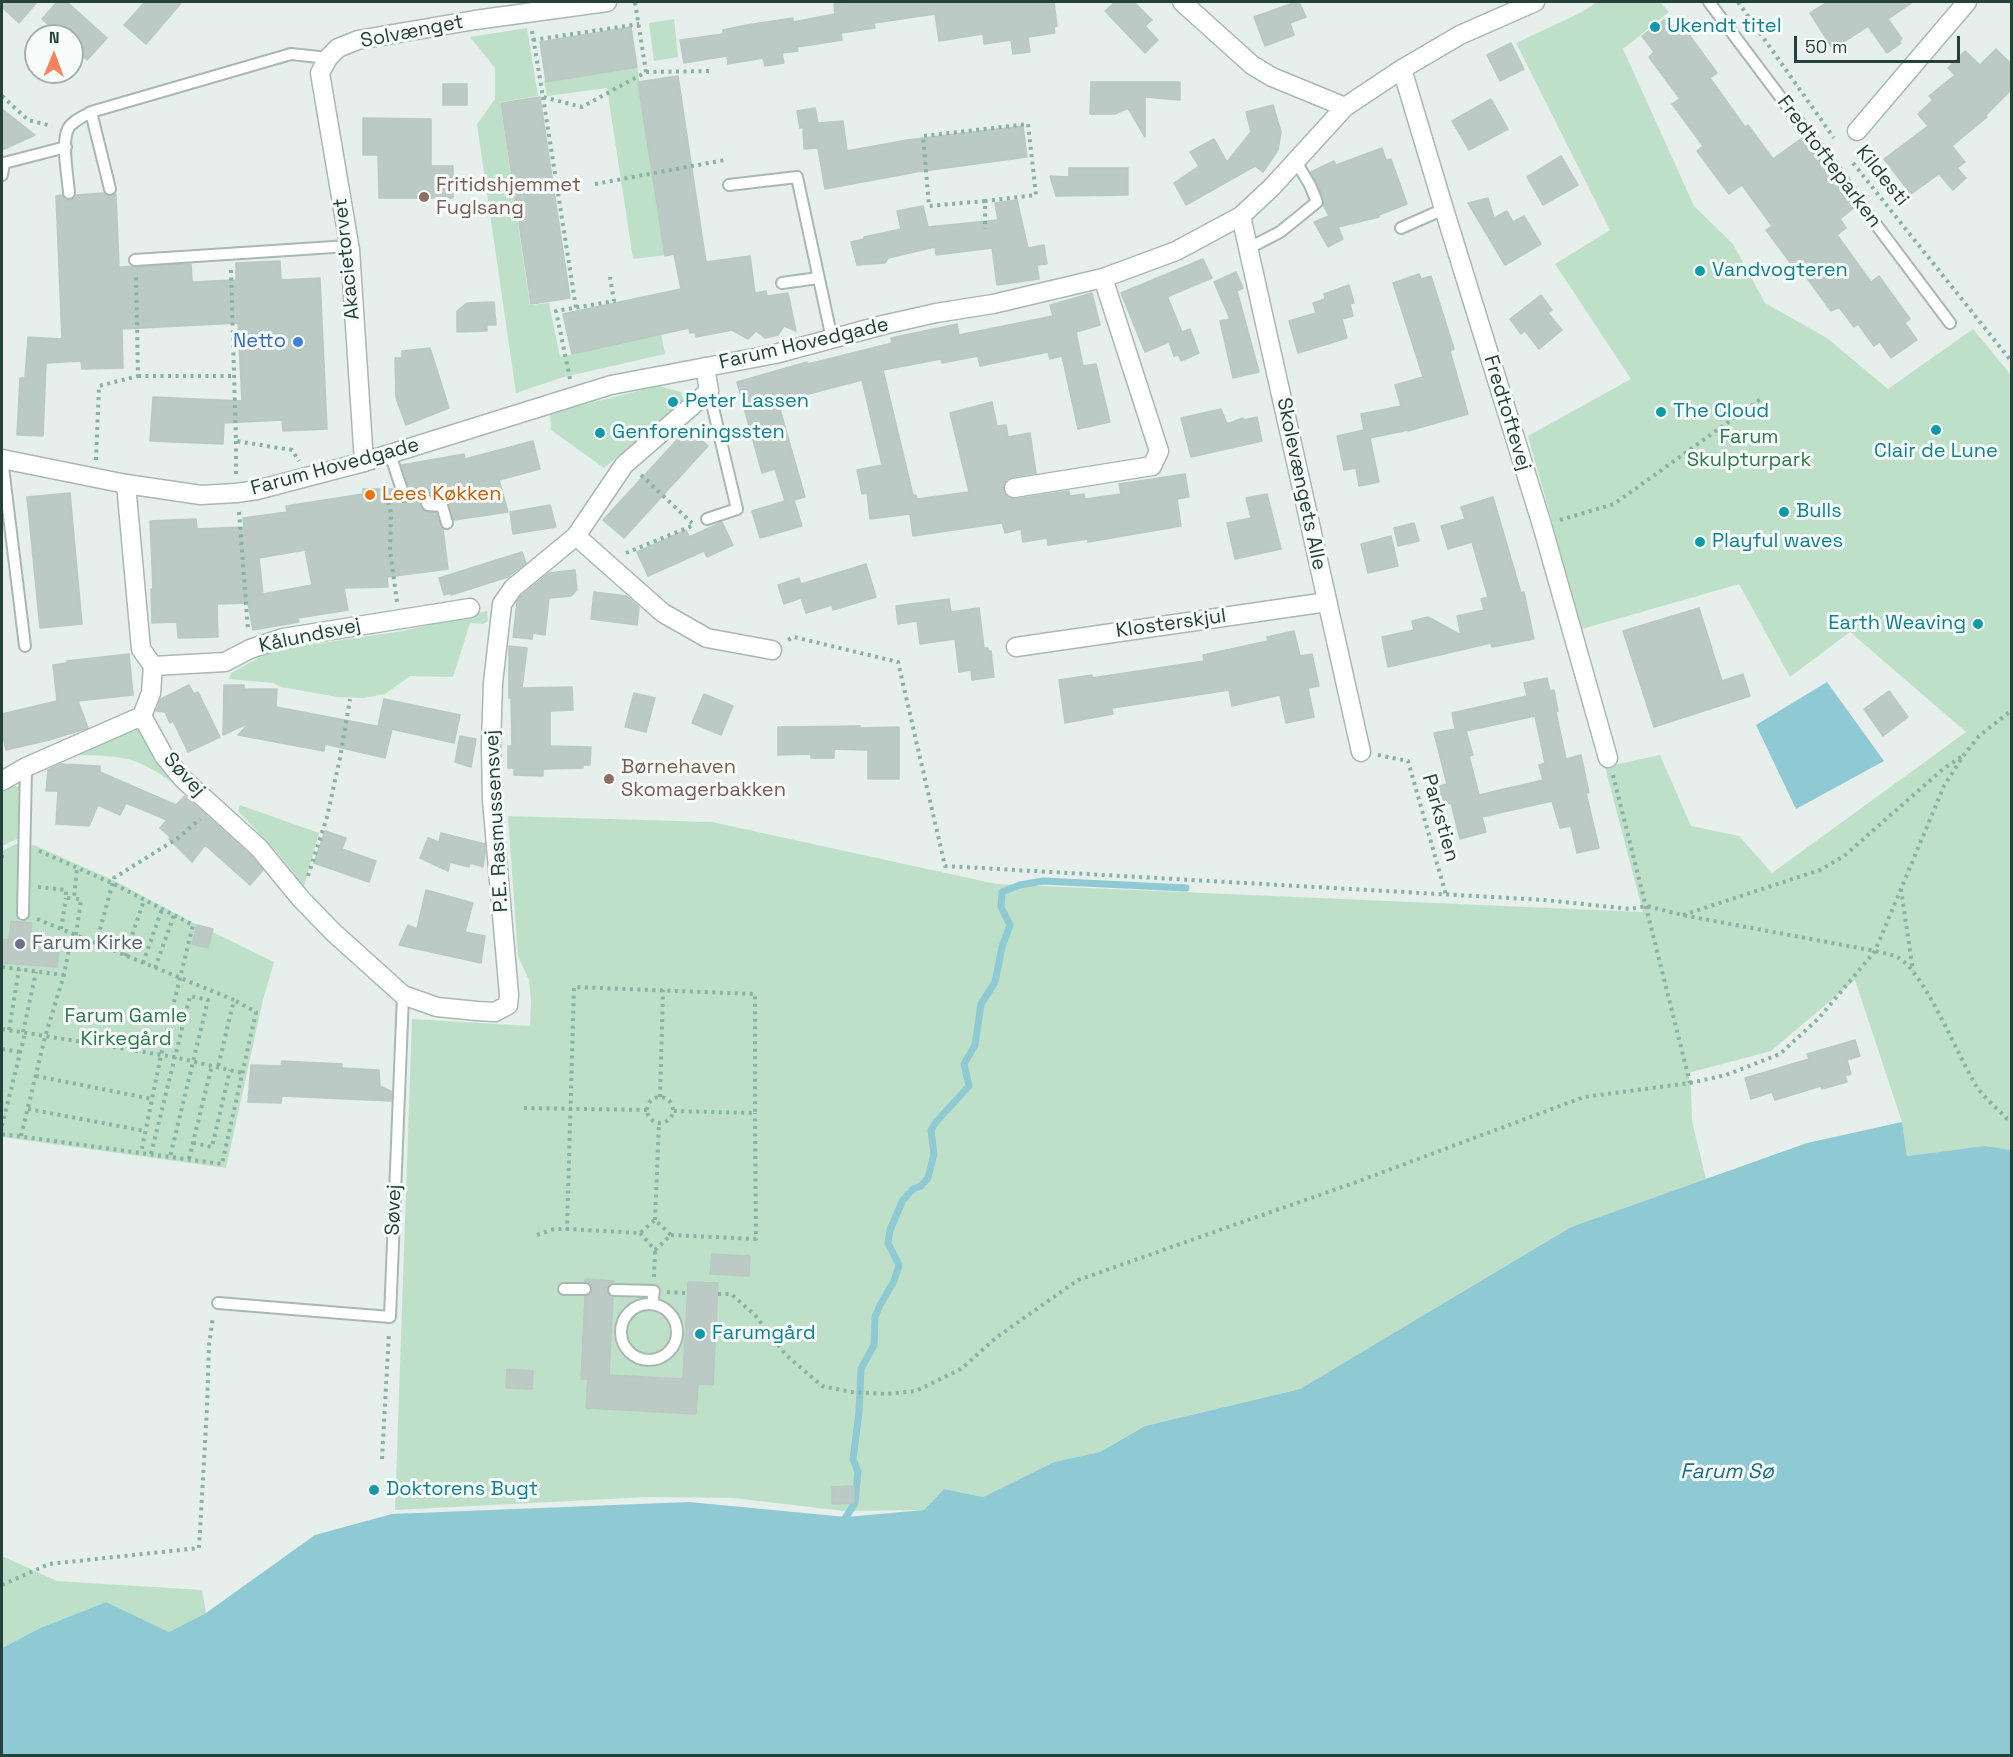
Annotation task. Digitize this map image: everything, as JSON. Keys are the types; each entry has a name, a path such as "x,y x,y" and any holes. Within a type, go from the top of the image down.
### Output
{"street":[{"path":"475,2 475,20"},
{"name":"Solvænget","path":"328,58 338,48 358,40 475,20 607,2"},
{"path":"1182,2 1252,64 1272,78 1345,107"},
{"name":"Farum Hovedgade","path":"2,459 126,484 201,495 236,493 364,462 611,385 775,354 936,313 993,304 1103,278 1176,251 1241,216 1272,187 1345,107 1402,69 1460,35 1535,2"},
{"path":"1857,131 1967,2"},
{"name":"Akacietorvet","path":"328,58 320,73 349,246 364,462"},
{"name":"Fredtoftevej","path":"1402,69 1542,525 1608,758"},
{"name":"Skolevængets Alle","path":"1241,216 1361,752"},
{"path":"1014,488 1152,466 1159,451 1103,278"},
{"path":"705,367 709,392 627,462 576,536 663,613 707,638 772,650"},
{"path":"2,781 26,767 142,717 151,693 153,666 141,649 126,484"},
{"name":"P.E. Rasmussensvej","path":"477,1011 495,1012 508,1005 509,995 492,800 491,745 493,683 502,604 513,588 576,536"},
{"name":"Klosterskjul","path":"1016,647 1327,602"},
{"name":"Kålundsvej","path":"153,666 225,662 250,649 283,638 470,608"},
{"name":"Søvej","path":"142,717 164,756 183,778 259,848 333,932 403,995 437,1007 477,1011"}],"lane":[{"name":"Fredtofteparken","path":"1709,2 1950,322"},
{"path":"69,193 66,147 68,129 75,121 91,112 291,54 328,58"},
{"path":"91,112 110,189"},
{"path":"2,175 4,163 66,147"},
{"path":"1249,248 1280,232 1317,202 1295,160"},
{"path":"729,185 797,177 832,339"},
{"path":"1401,228 1444,209"},
{"path":"135,260 349,246"},
{"path":"782,283 818,278"},
{"path":"707,519 737,509 709,392"},
{"path":"390,454 404,496 423,494 428,505 442,506 447,523"},
{"path":"2,459 25,646"},
{"path":"23,914 26,767"},
{"name":"Søvej","path":"390,1317 403,995"},
{"path":"564,1289 585,1289"},
{"path":"614,1290 654,1291 652,1304"},
{"path":"218,1303 390,1317"},
{"path":"644,1303 652,1304 660,1305 673,1315 678,1331 674,1347 662,1358 646,1361 631,1355 621,1341 621,1325 629,1311 644,1303"}],"path":[{"path":"635,2 646,72"},
{"name":"Kildesti","path":"1738,2 1836,140"},
{"path":"529,12 576,308"},
{"path":"533,40 639,24"},
{"path":"543,97 582,107 646,72 712,71"},
{"path":"2,96 28,120 68,129"},
{"path":"1028,124 1036,195 985,201 929,206 924,136 1028,124"},
{"name":"Kildesti","path":"1850,159 2012,362"},
{"path":"595,184 725,160"},
{"path":"985,201 985,229"},
{"path":"230,254 236,493 250,649"},
{"path":"135,260 138,376"},
{"path":"570,378 556,311 614,301 610,277"},
{"path":"95,478 99,386 138,376 234,376"},
{"path":"1542,525 1614,504 1762,398"},
{"path":"236,441 292,450 308,477"},
{"path":"627,462 694,525"},
{"path":"386,491 391,513 390,550 400,620"},
{"path":"606,562 707,519"},
{"path":"772,650 794,637 898,662 945,866 1545,900 1630,909 1647,906 1682,915 1875,951 1898,957 1913,972 1934,1004 1979,1090 2006,1118 2012,1120"},
{"path":"301,898 327,817 350,699"},
{"path":"718,1294 731,1294 755,1315 786,1355 822,1386 886,1395 916,1391 961,1369 998,1337 1078,1280 1359,1181 1584,1097 1690,1083 1726,1075 1780,1054 1820,1018 1875,951 1944,786 1979,736 2012,710"},
{"name":"Parkstien","path":"1361,752 1408,761 1446,895"},
{"path":"1682,915 1828,866 1844,856 1942,769 1963,756"},
{"path":"1608,758 1690,1083"},
{"path":"96,944 114,878 178,838 214,807"},
{"path":"2,855 17,847 24,847 112,883 193,925 161,1055 141,1153"},
{"path":"74,898 77,868"},
{"path":"23,886 66,890 61,929"},
{"path":"1901,887 1913,972"},
{"path":"21,1136 45,1037 64,975 81,900 66,898"},
{"path":"125,956 144,900"},
{"path":"143,963 162,909"},
{"path":"2,1134 222,1164 256,1012 234,1000 23,914"},
{"path":"155,968 174,915"},
{"path":"2,967 64,975"},
{"path":"9,1030 19,969"},
{"path":"2,1126 36,972"},
{"path":"567,1229 574,987 755,994 756,1239 670,1235 655,1220"},
{"path":"660,1097 663,990"},
{"path":"151,1154 190,996 208,1000 170,1157"},
{"path":"218,1067 234,1000"},
{"path":"2,1029 174,1057 242,1073"},
{"path":"2,1049 20,1052"},
{"path":"189,1159 212,1065"},
{"path":"193,1143 212,1146 230,1070"},
{"path":"36,1076 152,1099"},
{"path":"660,1097 671,1104 672,1111 670,1118 659,1123 652,1121 647,1110 654,1099 660,1097"},
{"path":"524,1108 647,1110"},
{"path":"28,1109 145,1131"},
{"path":"672,1111 755,1113"},
{"path":"537,1235 554,1229 640,1233 655,1220 659,1123"},
{"path":"640,1233 655,1250 654,1291"},
{"path":"655,1250 670,1235"},
{"path":"2,1585 49,1564 198,1548 209,1345 213,1317 218,1303"},
{"path":"382,1459 390,1317"}],"green space":[{"name":"Farum Skulpturpark","path":"1597,2 1660,2 1669,12 1623,49 1694,206 1733,244 1765,303 1827,338 1888,389 1973,329 2011,375 2011,1150 1985,1146 1907,1156 1902,1122 1855,980 1771,1051 1688,1073 1691,1087 1692,1121 1706,1179 1571,1227 1300,1389 1145,1426 1100,1452 1054,1462 983,1497 944,1489 924,1510 844,1511 733,1498 648,1497 395,1510 412,1019 530,1026 529,980 518,956 508,816 712,822 996,884 1643,912 1605,767 1660,755 1691,826 1739,836 1772,873 1966,732 1850,632 1790,677 1739,584 1582,629 1528,436 1631,379 1555,264 1610,230 1516,43 1582,12"},
{"path":"674,19 678,57 654,61 649,23"},
{"path":"527,28 538,96 500,102 514,195 529,194 531,208 516,211 530,305 549,303 560,357 661,334 665,354 564,377 516,393 477,124 495,99 495,68 470,37"},
{"path":"637,66 667,255 633,259 607,88 547,96 544,81"},
{"path":"658,386 681,392 684,401 604,468 551,430 550,413"},
{"path":"487,611 488,621 483,624 470,623 453,677 410,676 385,694 364,698 337,697 281,687 273,683 229,679 231,673 273,650 403,631"},
{"path":"134,729 140,730 208,806 202,809 164,777 129,759 71,755"},
{"path":"13,785 19,787 19,838 2,846 2,791"},
{"path":"240,805 319,833 304,886 277,852 238,811"},
{"name":"Farum Gamle Kirkegård","path":"16,844 34,845 115,881 274,962 263,1000 226,1168 2,1137 2,851"},
{"path":"2,1556 57,1581 202,1590 206,1613 169,1632 106,1602 40,1628 2,1648"}],"water":[{"path":"1827,682 1884,761 1796,809 1756,725"},
{"name":"Farum Sø","path":"1902,1122 1907,1156 1985,1146 2011,1150 2011,1755 2,1755 2,1648 40,1628 106,1602 169,1632 206,1613 315,1535 392,1514 689,1502 846,1517 924,1510 944,1489 983,1497 1054,1462 1100,1452 1145,1426 1300,1389 1571,1227 1807,1143"}],"building":[{"path":"2,2 37,2 19,23 2,7"},
{"path":"57,2 67,2 107,38 87,60 84,57 84,24 48,24 42,19"},
{"path":"145,2 182,2 146,44 124,25"},
{"path":"989,2 989,4 1054,2 1057,26 1054,27 1055,33 1028,37 1030,52 1013,54 1011,40 984,44 983,34 939,41 935,14 874,23 875,28 841,33 842,40 797,47 798,51 782,53 784,63 765,66 763,58 728,64 727,56 684,63 680,40 723,34 723,30 747,25 793,18 793,22 835,14 834,4"},
{"path":"1115,2 1134,2 1152,20 1145,26 1158,40 1145,53 1105,11"},
{"path":"1299,2 1306,17 1290,23 1294,35 1265,46 1254,17"},
{"path":"1828,2 1913,2 1888,19 1902,39 1899,41 1901,43 1887,53 1868,26 1833,49 1810,13"},
{"path":"1668,17 1674,26 1678,23 1685,29 1717,73 1710,78 1745,127 1748,125 1773,159 1802,138 1854,208 1840,219 1846,228 1837,235 1871,282 1879,276 1910,319 1905,323 1917,340 1891,358 1880,342 1874,346 1858,324 1854,327 1839,307 1831,311 1801,270 1798,273 1766,230 1772,226 1742,185 1729,194 1697,151 1703,146 1672,104 1680,99 1649,57 1654,52 1642,36"},
{"path":"631,27 637,67 546,82 540,42"},
{"path":"1511,43 1524,69 1500,81 1487,55"},
{"path":"1996,49 2012,65 2012,89 1986,115 1987,117 1952,146 1965,162 1957,168 1966,178 1953,190 1939,174 1911,194 1884,159 1928,126 1918,114 1933,100 1929,96 1955,75 1948,68 1965,51 1980,65"},
{"path":"678,76 706,262 750,256 755,293 766,291 767,296 788,293 796,331 784,326 778,335 765,338 756,331 748,339 732,330 696,337 695,332 690,333 689,328 572,354 563,314 681,289 674,254 665,256 638,82"},
{"path":"1091,82 1180,82 1180,100 1145,97 1145,137 1128,108 1115,114 1090,114"},
{"path":"443,84 467,84 467,105 443,105"},
{"path":"540,97 570,298 531,304 501,103"},
{"path":"1491,99 1508,129 1469,150 1452,121"},
{"path":"1273,105 1281,132 1278,150 1263,172 1255,166 1186,205 1174,183 1199,166 1190,152 1214,139 1227,162 1251,132 1246,112"},
{"path":"815,108 818,123 843,121 847,151 907,140 1023,126 1027,157 916,172 825,189 818,148 804,149 803,127 800,128 797,111"},
{"path":"2,109 35,135 2,150"},
{"path":"363,118 431,119 431,166 453,166 453,198 379,198 378,155 363,155"},
{"path":"1382,148 1386,160 1391,159 1407,204 1379,215 1379,217 1338,227 1343,239 1328,247 1314,222 1329,216 1323,205 1324,199 1311,172 1334,161 1336,165"},
{"path":"1561,156 1578,185 1543,205 1527,177"},
{"path":"1069,168 1128,168 1128,195 1056,196 1050,176 1069,177"},
{"path":"104,193 108,196 116,194 119,267 191,264 192,282 236,280 236,263 280,261 281,280 320,278 327,429 283,431 282,420 224,423 223,444 150,441 153,397 242,401 238,323 122,329 123,368 82,369 81,361 46,363 43,436 17,435 20,378 25,378 28,337 62,339 56,196 62,195 65,200 69,200 74,199 76,195"},
{"path":"1488,198 1494,218 1507,211 1513,222 1524,216 1541,244 1505,265 1468,203"},
{"path":"1017,200 1028,248 1044,245 1047,264 1037,265 1039,279 997,285 992,248 936,255 935,247 888,258 885,263 857,265 851,242 901,229 897,211 923,206 928,227 998,220 995,203"},
{"path":"1203,259 1212,278 1168,298 1182,332 1190,329 1199,353 1181,361 1179,355 1174,356 1169,342 1145,352 1121,293"},
{"path":"1236,272 1243,288 1237,291 1259,372 1233,378 1220,321 1230,319 1214,282"},
{"path":"1419,274 1421,279 1431,276 1454,349 1450,351 1468,414 1408,431 1370,438 1379,482 1359,486 1356,468 1344,470 1337,436 1364,430 1361,414 1401,406 1395,385 1423,377 1393,283"},
{"path":"1349,285 1354,303 1350,304 1353,316 1342,319 1347,338 1298,353 1289,321 1316,313 1313,303 1325,299 1324,294"},
{"path":"1092,293 1100,325 1076,332 1083,366 1096,364 1110,422 1078,429 1062,356 1050,359 1048,352 980,366 978,356 942,363 941,359 883,370 913,495 916,495 917,499 969,492 950,413 992,402 997,426 1006,425 1008,437 1030,433 1036,473 1006,480 1003,489 1009,498 1016,499 1069,491 1070,496 1084,494 1085,499 1121,494 1119,484 1185,474 1189,497 1177,499 1181,526 1088,542 1088,539 1048,545 1047,538 1023,542 1021,529 1005,533 1002,523 913,536 910,514 870,519 867,493 862,494 857,470 882,465 862,380 778,402 805,497 794,500 802,526 760,538 752,511 785,501 775,469 762,473 737,382 807,362 808,364 892,343 891,338 957,324 959,335 1053,316 1050,305"},
{"path":"1541,295 1552,310 1548,313 1562,330 1539,349 1525,331 1521,334 1510,319"},
{"path":"494,302 496,325 487,325 487,331 457,332 457,311 467,303"},
{"path":"430,348 449,408 406,425 396,398 395,358 402,358 402,351"},
{"path":"1221,409 1227,424 1243,418 1244,420 1257,417 1262,441 1191,457 1181,418"},
{"path":"688,428 708,446 624,538 603,520"},
{"path":"533,441 540,469 499,480 508,512 454,520 446,500 433,498 426,487 409,488 402,467 402,465 464,454 465,459"},
{"path":"363,489 394,489 401,503 418,502 424,511 436,513 443,529 448,569 387,577 388,587 344,588 348,610 298,618 299,622 253,630 248,603 217,604 218,637 178,638 177,622 152,623 150,521 196,519 197,529 244,527 243,518 287,512 286,506 363,494","holes":["305,550 312,585 263,594 259,558"]},
{"path":"70,493 82,624 40,628 27,497"},
{"path":"1267,494 1281,549 1235,559 1227,523 1251,518 1246,498"},
{"path":"1493,497 1521,593 1524,592 1534,639 1492,647 1491,643 1388,667 1382,637 1414,630 1412,621 1428,617 1461,635 1457,616 1484,610 1481,599 1488,597 1472,542 1448,549 1441,526 1465,519 1461,507"},
{"path":"550,505 556,527 513,534 510,512"},
{"path":"722,522 733,545 707,557 704,551 648,576 637,552 686,530 689,537"},
{"path":"1414,523 1419,541 1398,546 1394,528"},
{"path":"1391,536 1398,566 1368,573 1361,544"},
{"path":"522,552 526,563 508,577 451,595 451,593 444,595 439,578"},
{"path":"866,564 876,597 833,610 832,605 806,613 801,598 784,604 778,585 799,578 801,584"},
{"path":"575,570 577,590 571,596 549,598 545,635 533,633 532,639 513,637 517,602 521,596 549,573"},
{"path":"594,592 626,596 639,607 637,625 591,619"},
{"path":"949,599 951,612 979,608 984,648 991,651 994,677 972,680 971,670 959,672 955,639 920,644 917,621 898,624 896,606"},
{"path":"1699,608 1722,681 1743,674 1750,696 1654,727 1623,631"},
{"path":"1294,631 1300,656 1312,654 1319,686 1308,688 1314,717 1286,723 1280,695 1232,706 1229,690 1112,708 1113,714 1065,723 1059,680 1092,675 1092,678 1204,661 1203,655 1268,641 1267,637"},
{"path":"509,646 527,648 522,688 572,687 573,710 550,711 550,746 591,747 590,765 583,765 583,768 543,769 543,776 514,775 514,768 508,768 508,746 512,746"},
{"path":"129,654 133,695 78,701 88,728 6,750 2,732 2,714 57,701 53,665 67,663 67,661"},
{"path":"1547,678 1550,691 1554,690 1566,759 1581,755 1589,793 1586,793 1599,848 1577,853 1571,826 1560,828 1552,801 1482,817 1486,832 1460,839 1451,803 1436,807 1430,789 1447,784 1434,733 1455,729 1452,713 1527,696 1524,683","holes":["1535,716 1545,763 1539,765 1543,780 1479,795 1469,756 1473,755 1466,731"]},
{"path":"189,685 194,694 198,692 220,737 188,752 173,721 170,723 165,712 156,711 161,699"},
{"path":"224,685 244,685 244,689 277,689 276,707 392,729 385,758 325,744 324,751 238,735 249,723 223,735"},
{"path":"1889,691 1908,717 1883,736 1864,709"},
{"path":"634,693 655,698 646,732 625,727"},
{"path":"704,694 733,706 721,735 692,723"},
{"path":"384,699 460,715 454,743 378,726"},
{"path":"860,726 860,728 899,727 899,779 868,779 868,750 834,749 834,758 811,758 811,754 778,755 778,727"},
{"path":"460,736 476,739 471,767 455,762"},
{"path":"61,764 100,766 100,772 176,805 185,796 251,856 263,870 250,885 205,845 192,862 160,828 167,820 126,803 120,815 98,805 89,826 56,824 58,791 46,791 48,770"},
{"path":"325,831 346,838 342,849 376,861 369,882 314,863"},
{"path":"441,833 485,844 483,867 470,863 469,867 450,862 448,871 420,858 428,838 439,842"},
{"path":"426,890 473,903 465,932 485,936 481,963 399,945 408,925 417,929"},
{"name":"Farum Kirke","path":"11,921 32,923 30,943 46,945 46,949 59,951 57,967 2,963 2,939 9,940"},
{"path":"197,925 213,929 208,948 192,944"},
{"path":"1855,1040 1860,1056 1847,1060 1851,1074 1845,1076 1847,1082 1822,1089 1821,1086 1775,1100 1772,1092 1751,1099 1745,1078 1809,1059 1807,1054"},
{"path":"282,1061 342,1064 342,1068 379,1070 380,1086 392,1092 391,1101 282,1096 281,1103 248,1102 251,1065 281,1066"},
{"path":"712,1254 750,1256 749,1276 710,1274"},
{"name":"Farumgård","path":"585,1279 614,1281 607,1289 608,1294 613,1297 609,1375 683,1379 688,1282 718,1283 713,1385 698,1384 696,1414 586,1408 588,1379 581,1379 585,1296 591,1293 592,1288 589,1283 585,1282"},
{"path":"507,1369 533,1371 532,1389 506,1388"},
{"path":"854,1486 854,1503 832,1504 832,1487"}],"waterway":[{"path":"846,1517 855,1503 858,1472 853,1459 859,1412 861,1369 874,1345 875,1317 894,1281 899,1265 888,1243 890,1230 903,1200 928,1178 934,1154 931,1130 969,1086 964,1064 975,1045 981,1004 995,982 1002,947 1010,925 1001,907 1002,892 1020,885 1043,881 1186,888"}],"place":[{"name":"Ukendt titel","path":"1655,27"},
{"name":"Fritidshjemmet Fuglsang","path":"424,197"},
{"name":"Vandvogteren","path":"1700,271"},
{"name":"Netto","path":"298,342"},
{"name":"Peter Lassen","path":"673,402"},
{"name":"The Cloud","path":"1661,412"},
{"name":"Clair de Lune","path":"1936,430"},
{"name":"Genforeningssten","path":"600,433"},
{"name":"Lees Køkken","path":"370,495"},
{"name":"Bulls","path":"1784,512"},
{"name":"Playful waves","path":"1700,542"},
{"name":"Earth Weaving","path":"1978,624"},
{"name":"Børnehaven Skomagerbakken","path":"609,779"},
{"name":"Farum Kirke","path":"20,944"},
{"name":"Farumgård","path":"700,1334"},
{"name":"Doktorens Bugt","path":"374,1490"}]}
